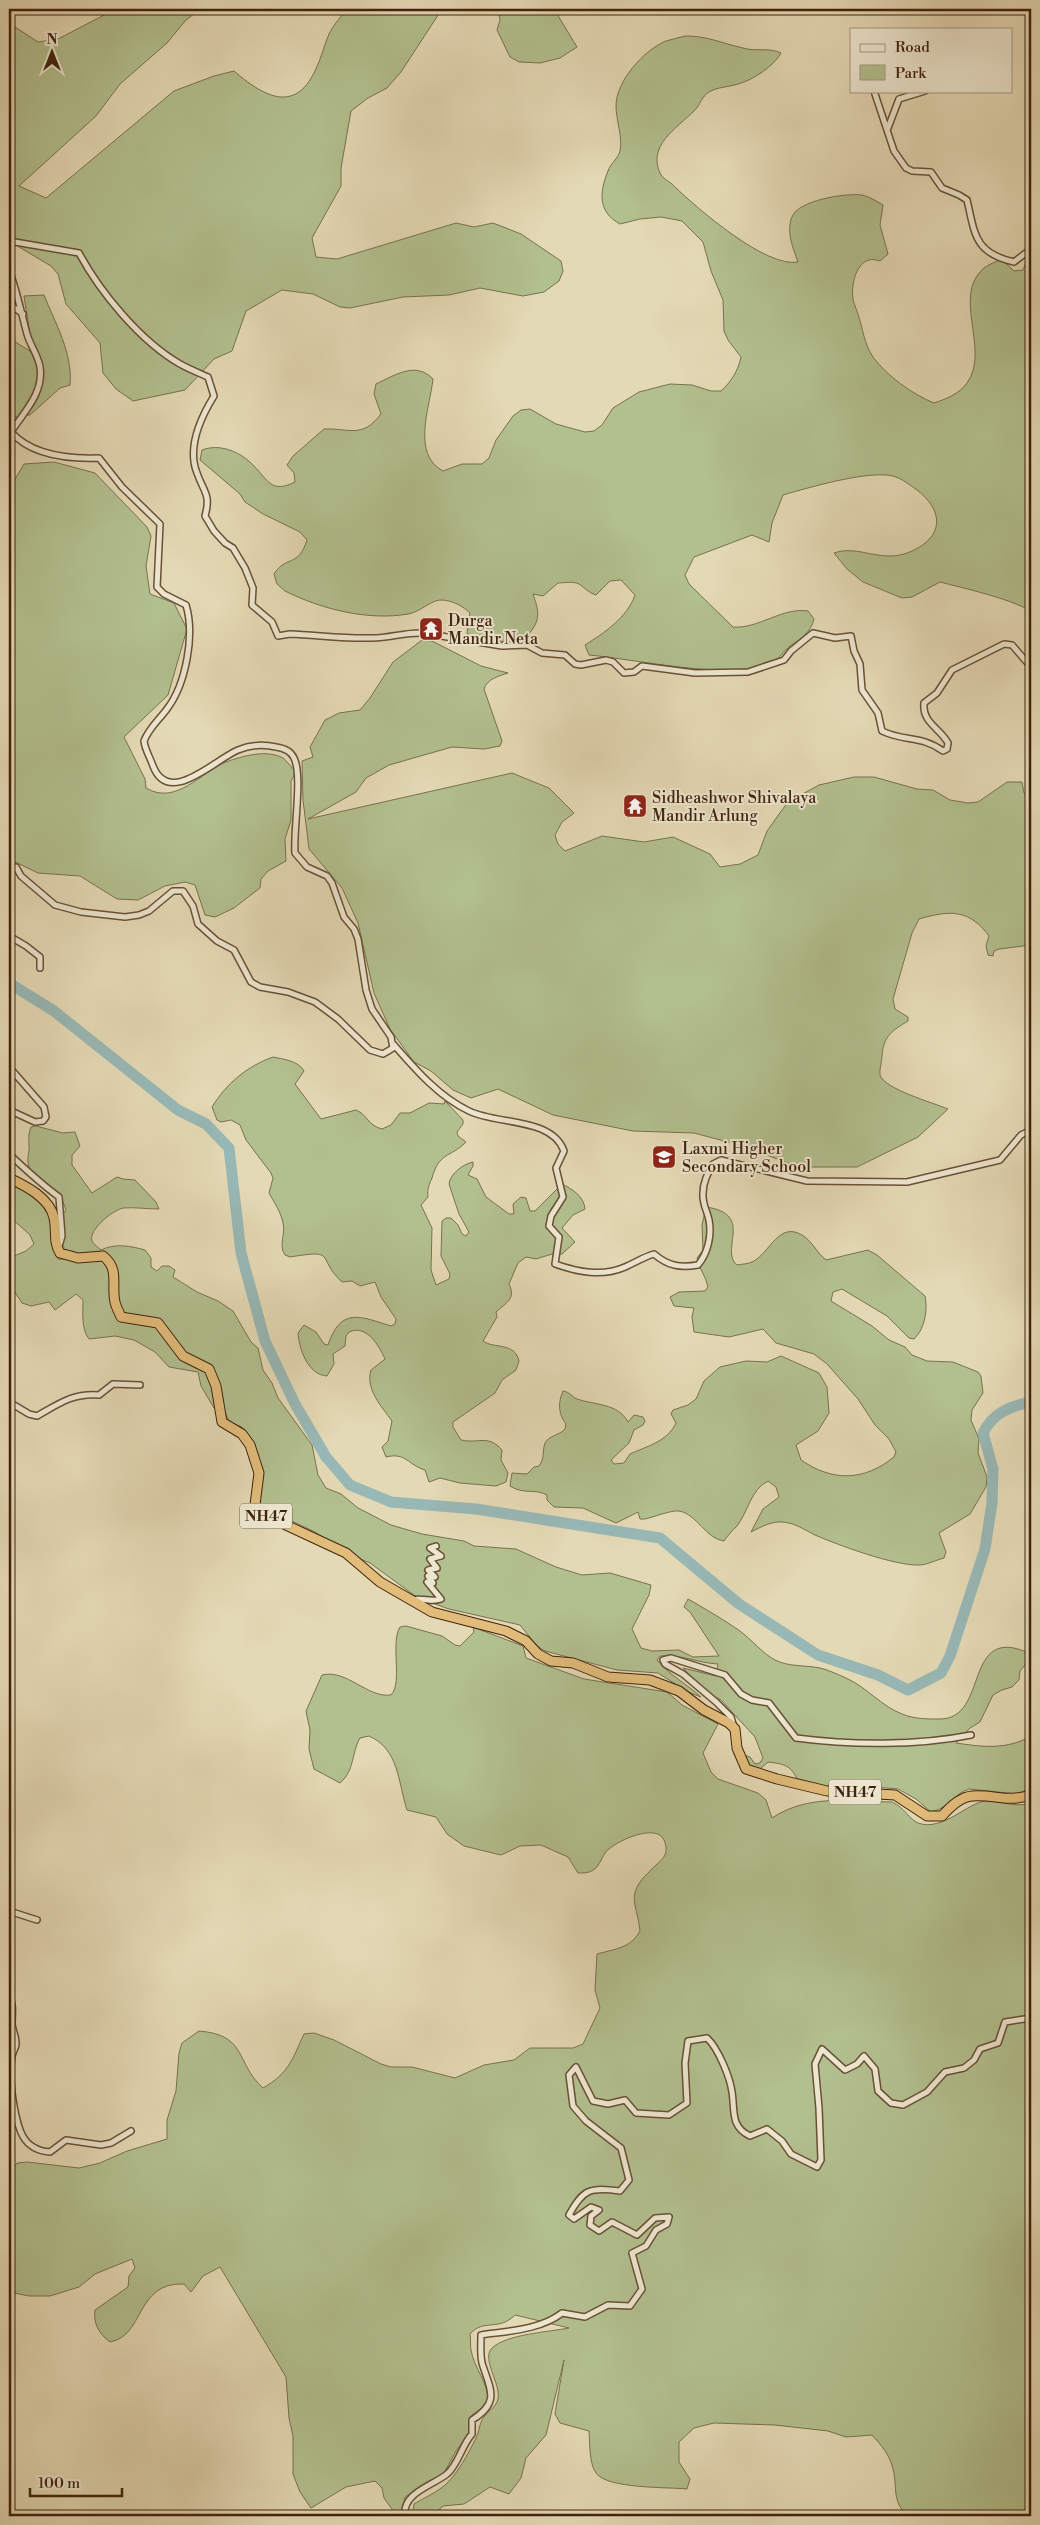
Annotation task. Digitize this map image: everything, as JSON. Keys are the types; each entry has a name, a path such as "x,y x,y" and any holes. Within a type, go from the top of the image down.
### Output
{"highway":[{"path":"9,1178 34,1192 48,1204 54,1218 58,1249"},
{"name":"NH47","path":"58,1249 60,1253 78,1258 103,1256 110,1262 115,1274 115,1301 121,1317 158,1324 183,1356 209,1369 216,1386 222,1422 242,1434 250,1445 258,1473 254,1505 260,1513 346,1553 380,1582 432,1612 506,1631 526,1641 538,1654 552,1661 573,1664 608,1677 650,1680 679,1691 704,1710 729,1723 735,1730 738,1748 746,1768 777,1779 826,1791 895,1794 928,1816 942,1816 954,1804 970,1796 1016,1800 1031,1794"}],"street":[{"path":"874,92 894,152 906,168 912,171 931,172 942,188 959,194 967,200 972,230 979,243 996,255 1014,262 1031,249"},
{"path":"887,129 899,99 920,92"},
{"path":"9,241 79,253 90,273 150,343 180,364 208,377 213,386 214,396 204,412 196,437 194,455 196,472 207,493 209,502 205,516 214,531 238,555 254,588 252,605 272,622 278,636 290,634 390,638 411,633 423,633 502,646 527,645 542,653 565,655 574,664 606,660 613,662 624,673 634,672 642,666 695,673 748,672 784,660 796,646 813,633 835,638 851,636 854,651 860,664 862,690 878,713 882,731 896,738 927,741 942,751 946,749 948,743 930,724 924,709 924,703 937,693 952,670 1004,644 1012,645 1031,667"},
{"path":"9,270 23,314 27,334 40,365 40,380 30,407 11,432 20,443 35,449 57,455 99,458 122,487 160,524 157,587 164,594 186,605 191,622 189,649 180,680 168,708 144,741 156,775 168,783 184,781 225,756 254,745 269,745 291,753 296,760 295,853 308,867 327,876 332,883 344,917 354,928 358,939 364,981 372,1009 391,1037 394,1045 446,1098 481,1116 540,1128 552,1133 561,1142 564,1151 556,1168 563,1196 551,1216 549,1226 559,1237 555,1264 590,1272 610,1272 654,1254 662,1261 674,1266 698,1265 704,1257 710,1230 709,1218 703,1204 706,1178 713,1164 721,1160 808,1181 907,1182 1000,1160 1022,1135 1031,1130"},
{"path":"9,304 23,314"},
{"path":"9,868 16,867 21,876 55,905 81,912 125,917 139,915 149,911 173,891 183,891 193,906 198,924 217,941 234,950 251,982 260,987 288,992 315,1002 338,1019 370,1050 383,1054 388,1053 394,1045"},
{"path":"9,936 40,957 40,968"},
{"path":"9,1067 44,1107 46,1117 43,1121 35,1122 9,1110"},
{"path":"9,1154 25,1167 44,1187 59,1197 62,1236 58,1249"},
{"path":"9,1402 29,1414 38,1416 77,1395 93,1393 99,1395 113,1384 140,1385"},
{"path":"412,1600 418,1598 434,1602 441,1599 427,1582 433,1583 428,1576 435,1577 428,1570 437,1568 430,1559 442,1556 430,1548 436,1546"},
{"path":"735,1730 731,1718 716,1702 684,1674 665,1664 663,1660 671,1658 725,1675 741,1694 752,1700 769,1703 796,1738 822,1742 880,1742 948,1740 971,1735"},
{"path":"9,1911 37,1920"},
{"path":"9,1996 13,2007 12,2025 16,2044 12,2056 12,2096 20,2135 27,2143 42,2151 50,2152 66,2140 101,2145 110,2143 131,2131"},
{"path":"405,2516 404,2511 412,2495 450,2472 464,2443 472,2434 472,2420 486,2412 490,2402 490,2386 481,2360 481,2335 535,2326 552,2321 562,2313 585,2317 608,2305 630,2306 642,2289 632,2253 646,2246 656,2230 667,2224 669,2216 655,2218 637,2235 612,2222 599,2231 590,2225 591,2216 599,2210 591,2207 574,2219 569,2215 579,2196 597,2188 620,2191 629,2180 621,2148 586,2121 573,2106 569,2075 576,2067 593,2101 608,2104 625,2100 636,2113 669,2115 687,2103 685,2063 688,2041 707,2038 716,2045 732,2089 734,2120 741,2132 750,2136 767,2128 782,2141 792,2154 817,2167 821,2160 815,2064 822,2049 845,2070 857,2064 864,2056 875,2069 878,2091 891,2103 903,2105 927,2092 945,2072 964,2068 974,2060 980,2049 998,2043 1005,2022 1031,2018"}],"green space":[{"path":"135,9 200,9 185,21 167,43 120,84 96,116 19,186 46,198 174,91 214,76 234,71 266,93 288,97 297,93 307,85 319,62 331,31 347,9 442,9 401,72 387,88 368,98 351,111 341,168 341,186 312,238 316,257 337,259 456,223 474,227 493,223 521,234 561,261 563,271 559,281 544,292 523,296 480,288 449,295 403,297 350,308 340,307 313,294 282,290 246,311 232,351 214,359 185,390 133,401 116,389 103,373 100,343 66,304 58,274 51,266 9,241 9,23 38,42 58,39 110,12"},
{"path":"498,9 554,9 577,47 560,58 540,63 519,62 510,57 497,30 500,20"},
{"path":"685,36 708,38 748,49 771,50 781,53 773,63 756,76 744,82 712,90 703,98 695,110 672,131 660,147 657,155 657,165 661,175 699,209 733,235 751,247 784,261 798,262 791,240 790,223 796,211 803,206 823,199 855,195 868,197 883,205 880,225 888,254 880,261 869,260 860,267 854,278 853,298 866,342 873,357 885,371 909,390 934,403 952,396 964,387 973,370 975,355 970,308 971,293 975,280 984,268 1001,259 1014,271 1023,270 1027,260 1031,257 1031,611 999,598 940,582 912,597 902,598 863,582 847,569 834,553 853,551 891,556 901,555 923,545 935,530 936,514 926,498 903,480 887,475 849,478 783,495 772,523 769,542 752,535 694,557 685,575 689,584 733,627 752,625 789,612 798,611 808,611 814,619 811,628 777,659 771,663 752,668 731,670 706,669 589,655 585,645 621,618 635,595 621,580 610,581 596,595 579,584 571,582 558,583 543,596 533,594 538,613 537,621 526,636 510,642 467,634 470,613 458,604 443,600 434,601 413,613 377,616 361,615 329,608 285,591 277,584 274,574 278,568 300,554 307,540 300,532 263,514 245,502 240,494 200,460 202,450 223,448 237,453 249,461 275,486 280,487 295,482 294,473 287,465 293,456 324,429 355,430 368,427 381,414 374,394 376,384 405,371 413,370 420,371 433,379 426,416 425,442 433,463 443,471 462,464 482,464 489,458 496,440 513,416 521,410 530,409 556,424 585,432 594,431 602,425 613,408 639,392 670,384 692,385 711,391 721,391 731,380 741,357 728,340 724,331 723,300 711,271 703,242 682,221 661,217 640,219 620,224 608,214 602,201 605,179 609,168 618,157 621,146 616,106 617,96 626,77 649,51 666,41"},
{"path":"44,295 66,350 69,361 70,385 60,388 30,415 9,418 9,338 33,353 24,296"},
{"path":"54,462 95,473 147,527 151,536 146,566 150,594 174,603 187,629 168,695 124,737 145,779 146,788 168,793 178,790 188,786 226,762 254,754 277,755 283,758 296,772 291,781 291,820 285,839 286,861 268,871 261,879 260,888 234,908 215,917 205,915 195,885 185,882 165,886 138,900 117,899 80,876 38,873 9,859 9,489 24,464"},
{"path":"422,640 432,641 481,666 508,673 491,680 484,689 502,741 500,746 484,749 452,747 389,765 366,778 356,792 308,819 512,773 549,788 574,813 562,822 555,835 558,844 565,851 602,836 644,842 673,837 710,854 720,867 740,864 758,855 767,831 788,802 819,785 854,777 874,777 917,789 933,790 950,800 968,803 978,802 1007,782 1022,782 1024,793 1031,801 1031,945 999,949 994,951 993,956 988,955 986,946 989,936 982,927 966,916 949,913 919,919 912,933 893,999 895,1009 908,1017 908,1021 893,1031 884,1043 880,1075 883,1080 900,1090 948,1109 918,1137 857,1167 798,1167 743,1146 694,1133 633,1131 553,1115 498,1089 471,1098 453,1090 431,1071 414,1062 390,1029 374,993 358,923 342,888 309,849 303,800 302,761 313,757 310,747 325,720 339,713 360,710 393,662"},
{"path":"273,1057 290,1061 302,1068 304,1071 295,1084 321,1119 356,1110 373,1125 382,1129 391,1125 400,1113 410,1113 429,1103 444,1104 445,1101 463,1120 463,1124 457,1132 458,1136 466,1142 438,1164 428,1187 428,1197 421,1205 432,1228 431,1270 436,1285 449,1279 450,1274 441,1256 442,1221 446,1218 451,1218 458,1225 462,1234 466,1236 469,1232 459,1214 449,1184 454,1173 465,1165 473,1162 468,1175 477,1179 486,1197 509,1214 514,1214 513,1204 521,1197 526,1198 530,1211 535,1211 562,1184 582,1200 585,1209 573,1215 562,1228 575,1242 562,1254 552,1254 536,1259 526,1257 518,1263 509,1284 511,1297 496,1312 497,1317 483,1341 509,1348 513,1351 519,1361 516,1370 502,1380 495,1393 453,1422 453,1427 461,1440 488,1441 497,1445 502,1450 501,1460 508,1473 506,1482 496,1486 460,1483 440,1478 429,1482 425,1470 398,1456 386,1457 382,1447 388,1441 392,1421 379,1404 370,1384 371,1370 385,1359 376,1343 367,1334 355,1330 349,1332 346,1336 345,1346 333,1354 334,1364 327,1376 320,1375 306,1360 300,1346 298,1333 304,1325 316,1332 324,1344 328,1345 339,1325 352,1317 369,1319 391,1326 395,1324 396,1319 381,1297 375,1282 360,1286 352,1281 342,1282 321,1255 290,1257 285,1255 282,1247 284,1227 282,1219 269,1193 273,1178 271,1173 246,1140 240,1125 231,1120 221,1122 217,1120 212,1107 231,1083 254,1065"},
{"path":"36,1126 63,1133 75,1132 80,1146 72,1155 72,1165 92,1193 117,1177 135,1180 156,1202 159,1209 123,1208 113,1212 97,1226 92,1241 101,1250 117,1246 129,1246 145,1250 151,1258 151,1267 157,1271 162,1266 169,1266 175,1270 173,1277 233,1311 251,1342 258,1348 263,1370 272,1383 278,1398 312,1445 318,1475 326,1488 341,1494 358,1508 391,1525 422,1534 464,1541 474,1546 516,1549 556,1567 582,1575 610,1573 651,1585 649,1595 632,1629 641,1648 652,1651 679,1650 693,1657 719,1656 690,1612 684,1607 688,1599 740,1631 775,1660 791,1665 820,1668 834,1673 862,1687 895,1711 911,1717 939,1719 955,1715 965,1705 985,1660 994,1650 1009,1647 1031,1654 1030,1659 1020,1671 1019,1680 1012,1687 993,1695 980,1722 970,1728 956,1743 995,1746 1013,1744 1031,1736 1031,1788 1017,1794 969,1789 959,1794 943,1807 931,1812 916,1799 898,1789 852,1785 839,1788 818,1786 798,1781 790,1768 786,1766 768,1762 759,1770 750,1766 744,1755 750,1757 755,1764 760,1763 763,1758 755,1737 721,1700 706,1692 683,1668 716,1676 718,1664 668,1656 660,1656 657,1660 701,1697 688,1692 658,1673 617,1670 545,1651 537,1646 520,1625 449,1609 418,1598 370,1563 346,1553 315,1532 292,1521 277,1519 265,1511 260,1503 260,1468 252,1440 242,1427 229,1422 221,1402 217,1399 214,1408 201,1386 198,1372 169,1367 155,1352 134,1340 115,1336 89,1339 84,1325 83,1300 76,1294 55,1310 49,1302 31,1306 22,1303 9,1283 9,1258 26,1251 34,1244 30,1235 9,1216 9,1179 32,1194 43,1205 49,1216 54,1248 58,1259 80,1260 65,1249 60,1241 57,1223 66,1210 60,1194 35,1177 29,1168 29,1134 31,1127"},
{"path":"706,1207 721,1211 729,1217 733,1224 731,1251 737,1265 752,1262 782,1234 788,1232 796,1232 805,1237 826,1260 868,1250 877,1255 925,1296 925,1319 921,1330 914,1339 909,1338 887,1316 842,1289 833,1292 831,1301 872,1326 889,1340 905,1347 912,1355 927,1361 953,1362 978,1372 981,1376 983,1393 972,1410 971,1420 979,1439 978,1453 987,1477 986,1487 970,1514 939,1533 946,1552 944,1558 922,1565 882,1559 815,1535 796,1525 783,1522 770,1523 751,1532 763,1509 779,1497 776,1487 768,1481 758,1489 741,1520 724,1541 712,1536 691,1517 679,1511 645,1519 640,1519 638,1512 616,1523 583,1508 554,1507 547,1500 547,1495 515,1489 510,1486 512,1473 527,1474 534,1467 539,1466 545,1443 565,1429 566,1424 561,1416 560,1408 560,1399 563,1391 577,1399 612,1408 624,1416 628,1422 634,1415 643,1417 645,1421 643,1425 634,1430 629,1443 611,1460 614,1464 624,1463 630,1454 656,1443 667,1435 676,1423 671,1414 673,1410 688,1405 696,1399 704,1381 720,1367 746,1361 767,1362 781,1356 819,1373 827,1387 829,1413 818,1431 796,1445 801,1460 825,1472 848,1476 871,1471 894,1457 896,1452 889,1439 875,1425 858,1399 827,1364 814,1354 776,1343 763,1329 729,1337 694,1332 692,1317 694,1308 674,1306 670,1297 679,1292 705,1291 708,1287 697,1258 703,1250 702,1225"},
{"path":"406,1626 442,1636 455,1645 460,1646 474,1632 473,1627 523,1646 526,1658 584,1679 667,1692 682,1705 718,1724 703,1753 711,1772 718,1779 758,1793 766,1800 772,1818 786,1810 815,1802 845,1800 892,1802 918,1823 927,1825 937,1824 971,1806 986,1801 1014,1805 1031,1803 1031,2516 908,2516 897,2500 890,2459 872,2435 846,2437 828,2431 775,2425 714,2423 694,2428 679,2442 679,2462 690,2479 687,2489 625,2485 612,2482 602,2478 594,2469 590,2453 589,2431 560,2423 555,2414 564,2360 546,2435 526,2458 521,2478 509,2494 490,2487 464,2504 443,2506 432,2516 412,2516 414,2504 441,2489 462,2464 477,2436 482,2420 497,2402 497,2386 489,2358 492,2348 499,2343 529,2334 569,2328 515,2315 503,2323 486,2325 475,2329 470,2334 473,2357 484,2382 488,2403 472,2415 468,2435 456,2451 444,2473 405,2497 401,2516 397,2516 384,2498 382,2488 375,2481 346,2487 311,2508 300,2492 293,2474 293,2436 289,2418 286,2377 220,2267 203,2276 191,2292 184,2284 168,2286 157,2291 148,2300 129,2330 121,2338 110,2342 98,2328 95,2310 128,2287 129,2276 135,2268 132,2259 95,2274 79,2287 50,2296 29,2296 9,2292 9,2174 17,2163 27,2162 79,2168 100,2163 127,2151 167,2139 167,2120 176,2091 179,2053 182,2043 199,2031 226,2038 233,2044 254,2079 263,2088 279,2077 289,2065 304,2034 314,2033 334,2040 381,2064 391,2067 412,2067 455,2078 484,2065 514,2060 530,2048 573,2048 583,2044 600,2008 595,1990 597,1954 627,1944 640,1931 634,1900 635,1893 642,1880 665,1855 664,1840 660,1835 646,1833 621,1841 607,1851 594,1870 578,1873 568,1857 541,1845 520,1846 501,1855 464,1846 447,1834 436,1817 407,1810 392,1758 379,1742 369,1736 360,1738 351,1767 340,1783 314,1769 309,1749 310,1730 306,1711 322,1675 340,1676 382,1695 391,1695 396,1682 397,1634 400,1627"}],"waterway":[{"path":"9,983 54,1011 178,1110 206,1124 229,1148 241,1253 265,1341 295,1404 326,1457 350,1485 391,1502 476,1509 660,1538 739,1604 818,1655 878,1675 908,1690 941,1673 950,1656 985,1549 992,1503 993,1469 983,1433 997,1415 1009,1408 1031,1402"}],"place":[{"name":"Durga Mandir Neta","path":"431,629"},
{"name":"Sidheashwor Shivalaya Mandir Arlung","path":"635,806"},
{"name":"Laxmi Higher Secondary School","path":"664,1157"}]}
